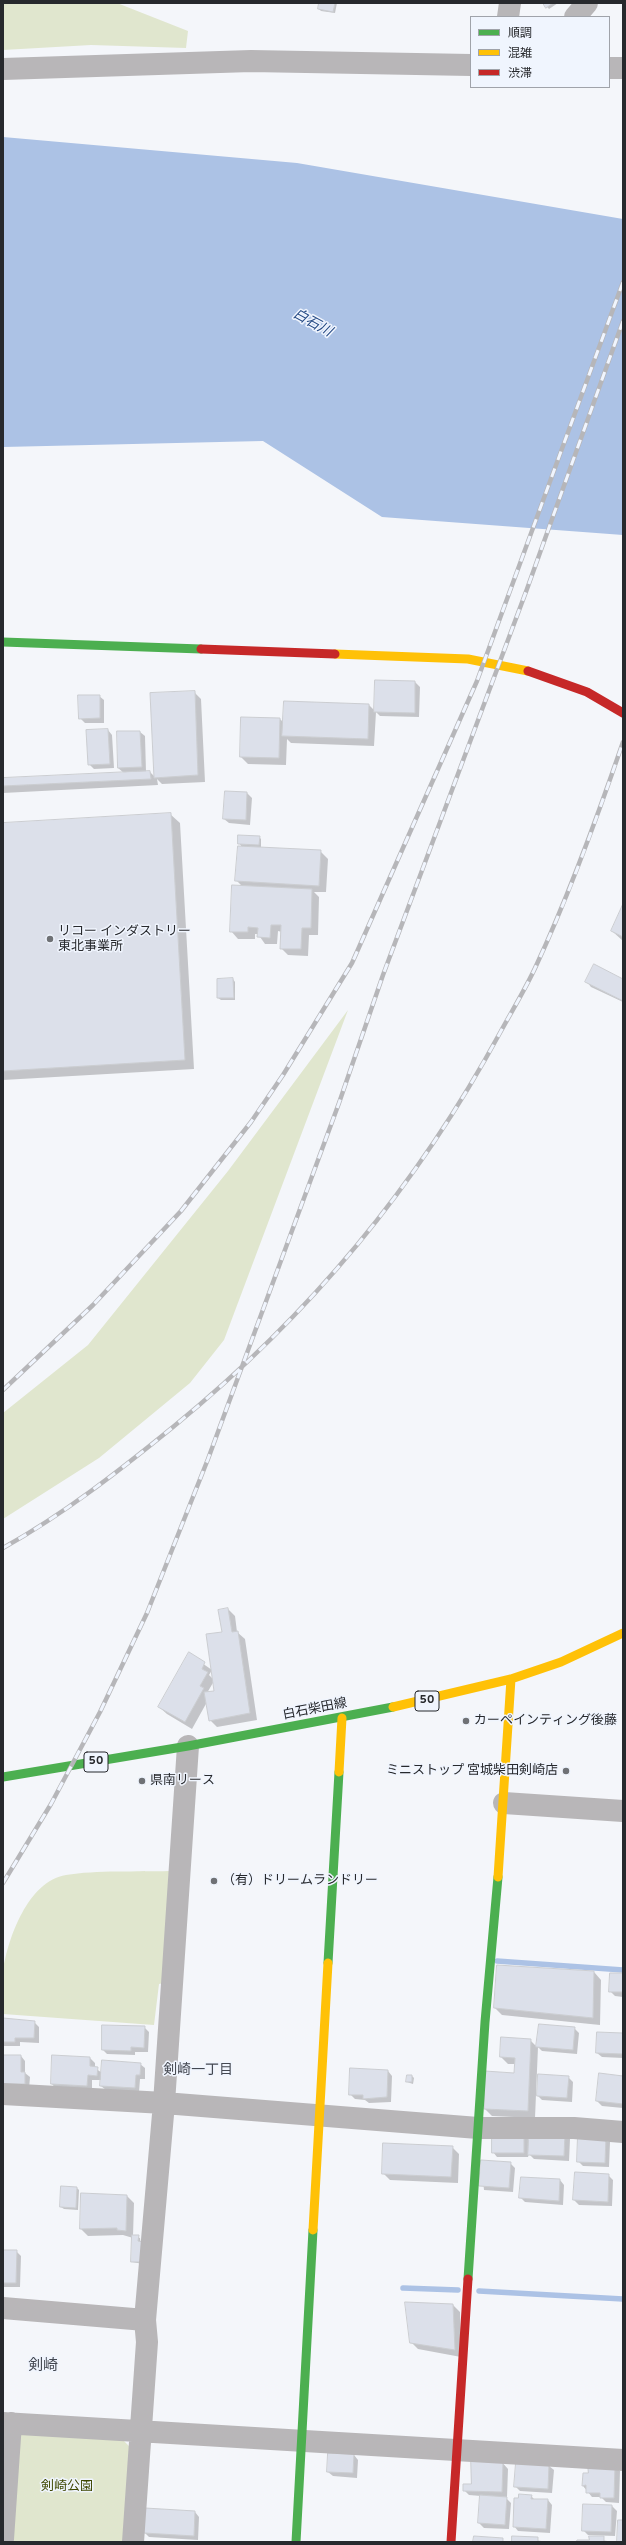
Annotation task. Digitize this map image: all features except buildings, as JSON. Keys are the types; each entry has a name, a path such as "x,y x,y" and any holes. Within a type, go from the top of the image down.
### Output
{"street":[{"path":"508,16 510,3"},
{"path":"576,16 587,3"},
{"path":"3,69 251,61 470,65"},
{"path":"610,68 623,68"},
{"path":"3,642 468,659 509,665 556,678 589,693 623,713"},
{"name":"白石柴田線","path":"3,1777 188,1746 342,1718 433,1699 511,1679 561,1662 623,1634"},
{"path":"451,2542 478,2128 504,1803 511,1679"},
{"path":"296,2542 303,2441 342,1718"},
{"path":"133,2542 147,2342 145,2320 164,2104 188,1746"},
{"path":"504,1803 623,1811"},
{"path":"3,2094 164,2104 478,2128 574,2128 623,2132"},
{"path":"3,2308 145,2320"},
{"path":"3,2539 7,2423 142,2430 458,2452 623,2460"}],"green space":[{"path":"3,3 117,3 188,31 186,48 91,45 3,50"},
{"path":"348,1010 224,1340 190,1383 99,1458 3,1519 3,1413 88,1345 228,1171"},
{"path":"169,1871 164,1983 159,1984 154,2025 3,2014 2,1976 10,1943 22,1913 31,1899 41,1888 53,1879 78,1873"},
{"name":"剣崎公園","path":"25,2430 117,2434 131,2448 123,2542 9,2542 13,2441"}],"water":[{"name":"白石川","path":"3,137 297,163 623,219 623,535 382,517 263,441 3,447"}],"waterway":[{"path":"497,1961 623,1970"},
{"path":"403,2288 458,2290"},
{"path":"479,2291 623,2299"}],"railway":[{"path":"3,1390 93,1305 181,1211 251,1122 283,1075 352,963 477,681 623,282"},
{"path":"3,1883 51,1804 100,1712 147,1613 208,1459 339,1103 383,975 527,589 623,321"},
{"path":"3,1548 48,1521 112,1476 223,1384 270,1340 315,1293 357,1245 396,1195 434,1143 468,1088 532,974 572,883 623,742"}],"traffic: fast":[{"path":"3,642 201,649"},
{"path":"3,1777 188,1746 393,1707"},
{"path":"328,1963 339,1772"},
{"path":"468,2279 485,2022 498,1877"},
{"path":"296,2542 313,2230"}],"traffic: slow":[{"path":"335,654 468,659 528,671"},
{"path":"393,1707 511,1679 561,1662 623,1633"},
{"path":"498,1877 511,1679"},
{"path":"339,1772 342,1718"},
{"path":"313,2230 328,1963"}],"traffic: jam":[{"path":"201,649 335,654"},
{"path":"528,671 587,692 623,713"},
{"path":"451,2542 468,2279"}],"place":[{"name":"リコー インダストリー 東北事業所","path":"50,939"},
{"name":"カーペインティング後藤","path":"466,1721"},
{"name":"ミニストップ 宮城柴田剣崎店","path":"566,1771"},
{"name":"県南リース","path":"142,1781"},
{"name":"（有）ドリームランドリー","path":"214,1881"}],"district":[{"name":"剣崎一丁目","path":"198,2071"},
{"name":"剣崎","path":"43,2367"}]}
